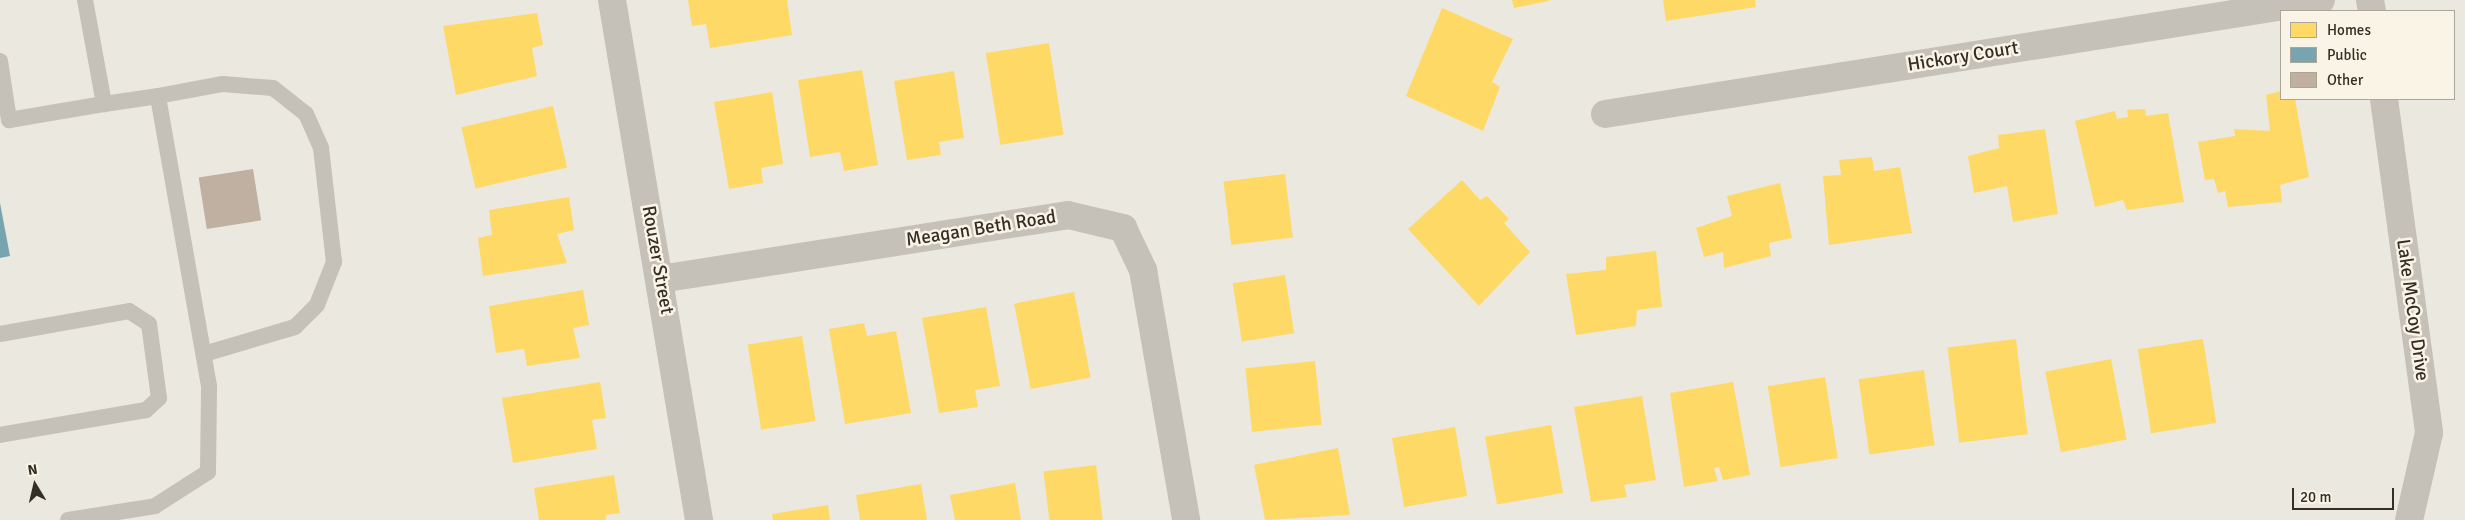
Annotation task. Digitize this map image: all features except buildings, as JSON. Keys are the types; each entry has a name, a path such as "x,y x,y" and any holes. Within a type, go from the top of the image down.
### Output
{"street":[{"name":"Rouzer Street","path":"612,0 699,520"},
{"name":"Hickory Court","path":"1605,114 2321,0"},
{"name":"Lake McCoy Drive","path":"2384,100 2429,433 2409,520"},
{"name":"Meagan Beth Road","path":"660,279 1068,215 1123,228 1143,270 1186,520"}],"lane":[{"path":"85,0 104,104"},
{"path":"0,61 9,120 222,84 274,88 306,114 321,148 334,262 318,305 295,327 204,354"},
{"path":"68,520 155,506 208,472 209,386 158,96"},
{"path":"0,334 129,311 149,324 159,398 146,410 0,435"}]}
